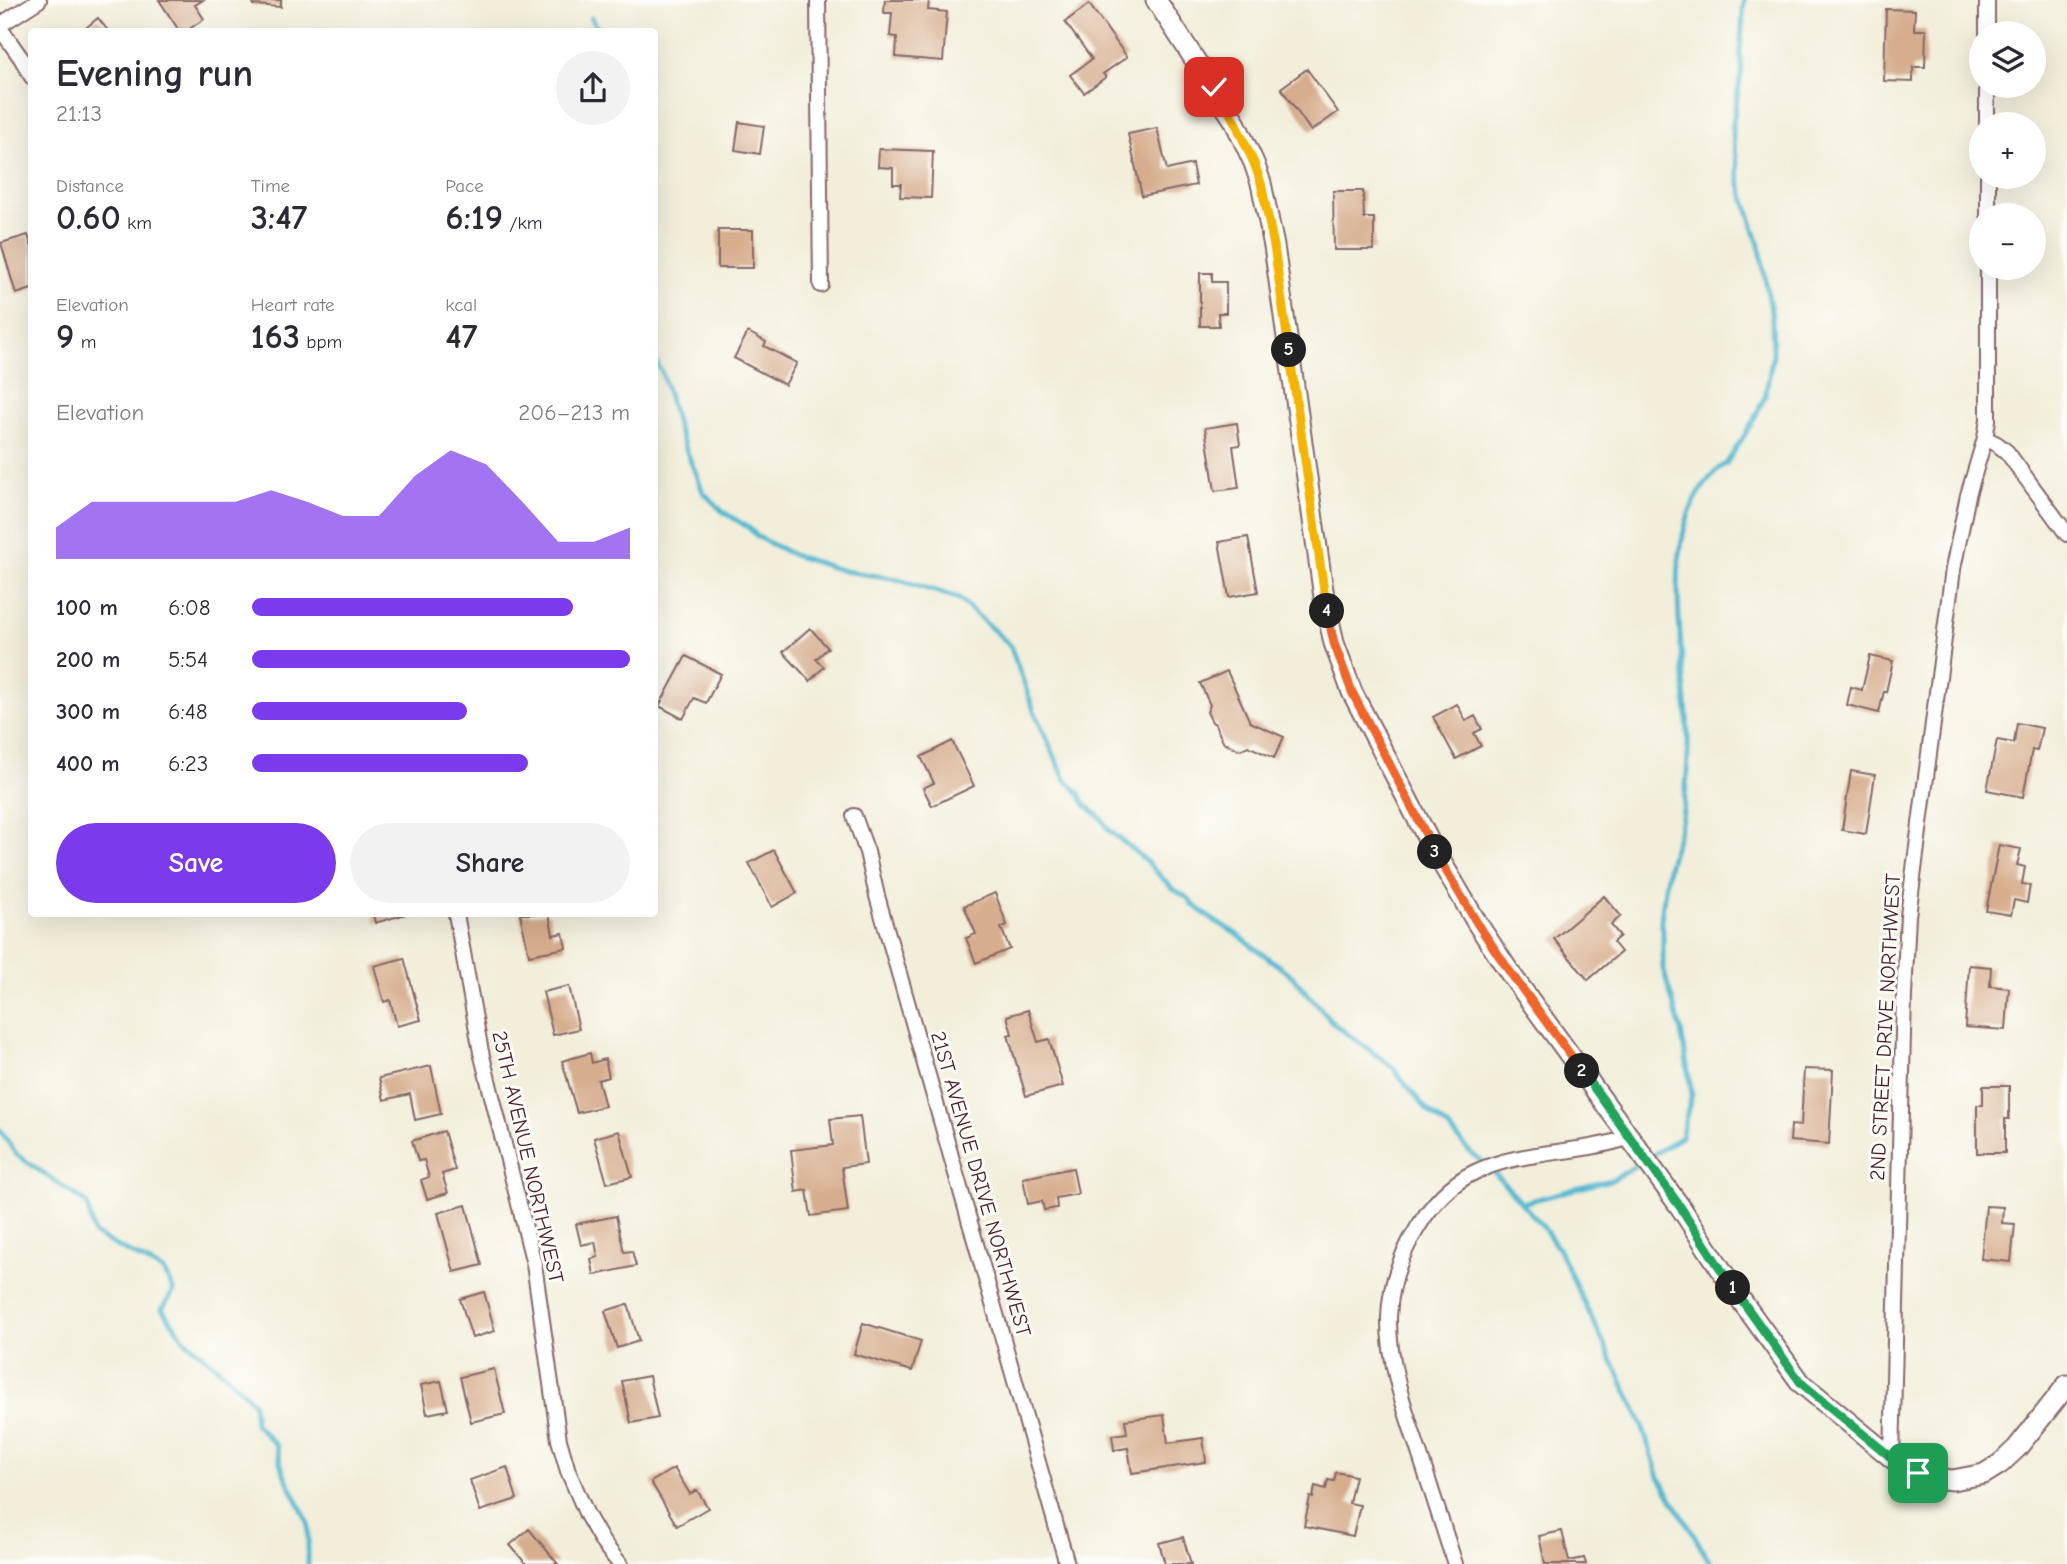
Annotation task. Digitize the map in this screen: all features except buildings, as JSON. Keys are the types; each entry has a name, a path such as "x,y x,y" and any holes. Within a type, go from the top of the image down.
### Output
{"street":[{"path":"28,70 0,26 39,0"},
{"path":"818,0 821,285"},
{"path":"1156,0 1234,120 1261,183 1274,246 1328,622 1334,643 1352,692 1429,841 1477,923 1681,1208 1741,1300 1801,1383 1892,1458 1931,1478 1953,1480 1984,1474 2017,1448 2067,1385"},
{"path":"1987,0 1987,21"},
{"name":"2ND STREET DRIVE NORTHWEST","path":"1892,1458 1908,916 1953,569 1968,495 1985,438 1989,402 1988,280"},
{"path":"1985,438 2007,453 2067,534"},
{"name":"21ST AVENUE DRIVE NORTHWEST","path":"854,816 867,852 1066,1564"},
{"name":"25TH AVENUE NORTHWEST","path":"457,917 481,1052 534,1264 559,1440 568,1471 587,1515 603,1543 620,1564"},
{"path":"1455,1564 1397,1379 1389,1318 1396,1274 1407,1244 1428,1210 1448,1190 1473,1172 1513,1158 1594,1148 1630,1137"}],"waterway":[{"path":"1522,1203 1614,1179 1681,1137 1692,1094 1681,1031 1663,968 1661,921 1668,868 1682,818 1688,748 1678,607 1679,570 1683,536 1693,505 1710,478 1726,464 1751,425 1765,396 1773,355 1772,317 1760,248 1740,184 1732,128 1742,68 1740,53 1744,0"},
{"path":"591,18 597,28"},
{"path":"658,365 679,432 703,492 722,511 758,537 793,555 844,571 892,578 958,598 1010,645 1034,711 1065,779 1109,830 1192,904 1292,976 1334,1024 1394,1068 1428,1111 1491,1169 1539,1221 1559,1250 1639,1417 1659,1477 1711,1564"},
{"path":"0,1130 17,1155 87,1203 94,1234 164,1271 174,1291 162,1309 184,1339 253,1402 255,1424 276,1445 283,1472 308,1522 308,1564"}],"route":[{"path":"1214,87 1234,120 1261,183 1274,246 1328,622 1352,692 1429,841 1477,923 1681,1208 1741,1300 1801,1383 1892,1458 1918,1473"}]}
